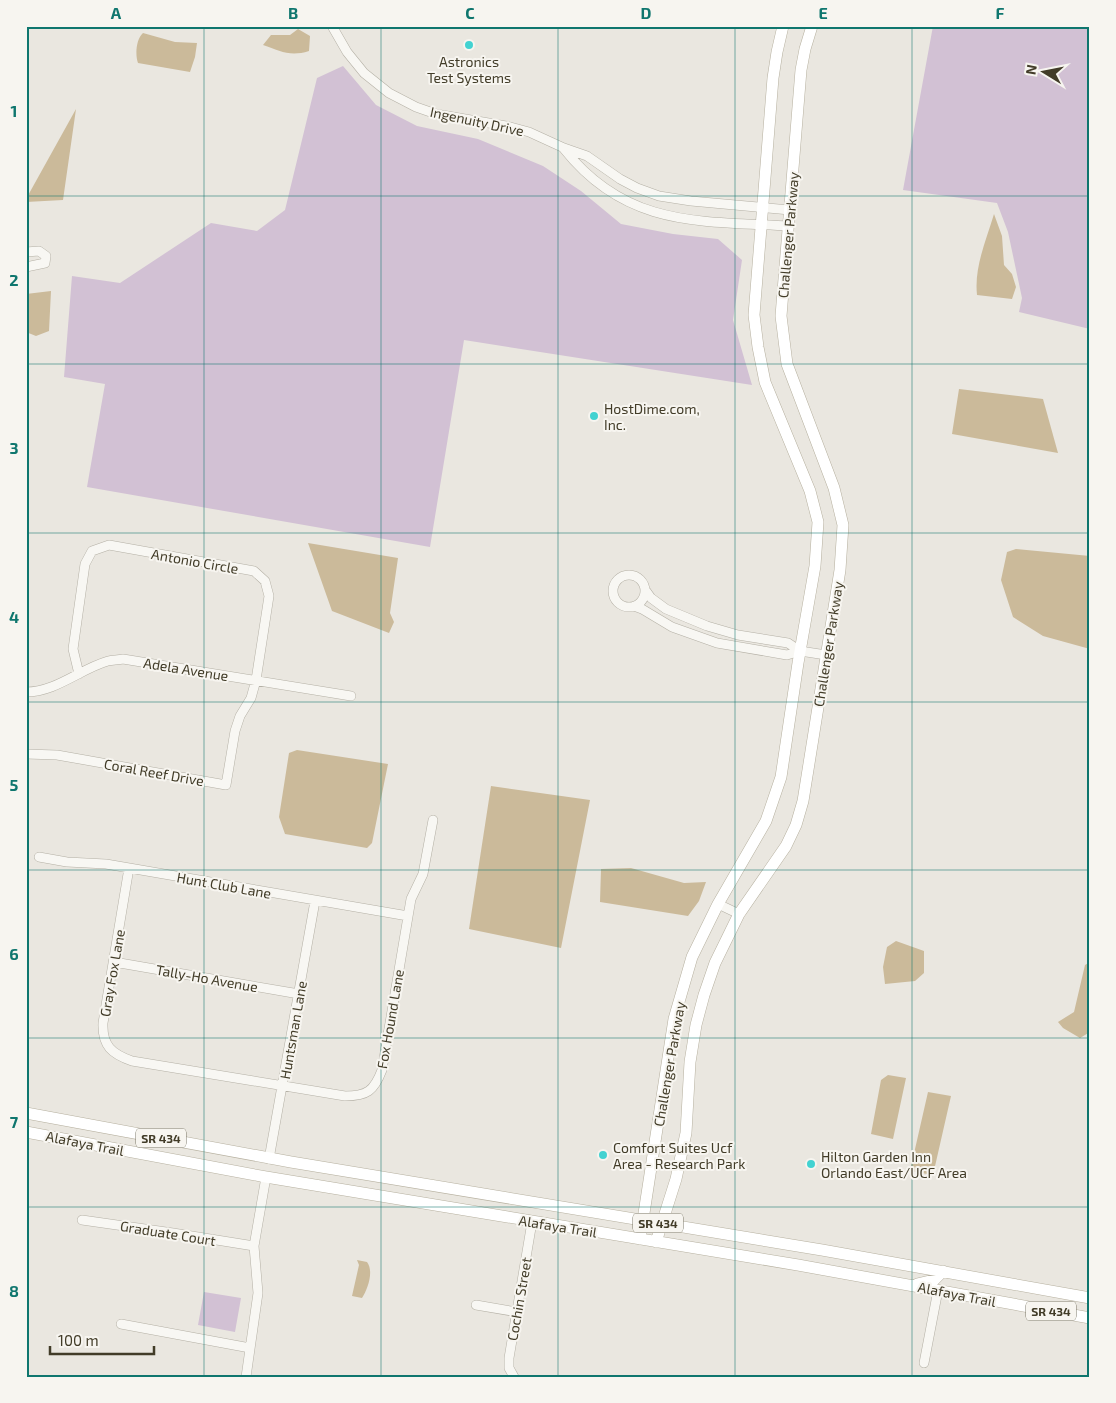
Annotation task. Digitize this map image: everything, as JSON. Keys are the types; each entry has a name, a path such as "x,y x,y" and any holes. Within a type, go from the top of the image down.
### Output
{"main road":[{"name":"Challenger Parkway","path":"640,1239 674,1019 692,957 718,904 766,821 781,777 815,566 818,522 810,491 765,382 754,315 774,65 783,26"},
{"name":"Challenger Parkway","path":"656,1242 676,1179 686,1133 690,1062 696,1025 704,995 715,963 738,914 786,846 796,825 808,775 840,570 843,525 834,488 787,364 781,316 801,70 808,27"},
{"name":"Alafaya Trail","path":"26,1113 291,1162 661,1223 1090,1298"},
{"name":"Alafaya Trail","path":"26,1132 266,1177 913,1285 1090,1318"},
{"path":"241,1172 263,1166 269,1158"},
{"path":"266,1177 274,1168 291,1162"},
{"path":"913,1285 934,1280 943,1271"},
{"path":"938,1290 949,1281 969,1276"}],"street":[{"name":"Ingenuity Drive","path":"332,26 347,52 358,66 377,84 402,100 436,114 518,129 546,139 586,156 620,179 659,196 690,201 790,210"},
{"name":"Ingenuity Drive","path":"564,148 578,166 597,182 630,203 648,211 684,218 789,226"},
{"path":"26,252 39,251 46,256 45,264 26,267"},
{"name":"Antonio Circle","path":"79,674 73,649 86,564 92,551 109,545 254,571 265,581 269,596 256,680 251,698 240,716 234,731"},
{"path":"800,651 787,655 717,643 681,630 634,606 623,606 615,599 613,588 618,579 626,574 635,575 640,578 651,598 666,609 689,620 722,631 788,643 800,651 826,655"},
{"path":"634,606 642,601 646,591"},
{"name":"Adela Avenue","path":"26,692 37,692 108,661 124,659 351,696"},
{"name":"Coral Reef Drive","path":"26,754 57,755 226,785 234,731"},
{"name":"Fox Hound Lane","path":"283,1086 356,1096 365,1094 378,1081 382,1070 408,916 413,893 423,874 433,820"},
{"name":"Hunt Club Lane","path":"39,857 67,862 106,864 408,916"},
{"name":"Gray Fox Lane","path":"130,868 102,1032 110,1048 116,1055 132,1061 283,1086"},
{"name":"Huntsman Lane","path":"269,1158 315,901"},
{"path":"718,904 738,914"},
{"name":"Tally-Ho Avenue","path":"114,962 299,994"},
{"path":"246,1377 258,1293 254,1246 266,1177"},
{"name":"Graduate Court","path":"82,1220 173,1232 254,1246"},
{"name":"Cochin Street","path":"513,1376 509,1368 508,1358 532,1222"},
{"path":"924,1363 938,1290"},
{"path":"476,1305 517,1312"},
{"path":"121,1324 250,1348"}],"shaded area":[{"path":"933,26 1090,26 1090,329 1019,312 1022,298 1008,232 997,203 903,190"},
{"path":"298,29 310,36 309,51 291,53 263,45 271,35 290,35"},
{"path":"143,33 175,42 197,43 190,72 138,63 137,47"},
{"path":"343,66 376,105 417,126 478,139 543,166 581,191 621,224 673,234 718,239 742,260 733,320 752,385 464,340 430,547 87,487 105,384 64,377 72,276 120,283 211,223 257,231 285,210 317,78"},
{"path":"76,109 63,200 26,202 26,199"},
{"path":"994,214 1002,236 1004,265 1012,274 1016,287 1012,299 977,295 979,264"},
{"path":"51,291 49,331 36,336 26,332 26,294"},
{"path":"959,389 1043,399 1058,453 952,434"},
{"path":"308,543 398,558 390,613 394,622 389,633 332,611"},
{"path":"1016,549 1090,556 1090,649 1043,636 1013,617 1001,580 1007,552"},
{"path":"297,750 388,764 372,843 367,848 285,834 279,817 289,753"},
{"path":"491,786 590,800 561,948 469,929"},
{"path":"631,868 684,883 706,882 699,901 688,916 600,902 601,869"},
{"path":"896,941 924,951 924,973 915,981 885,984 883,967 887,947"},
{"path":"1090,962 1090,1032 1080,1038 1063,1028 1058,1022 1074,1012 1085,965"},
{"path":"888,1075 906,1078 893,1139 871,1134 881,1080"},
{"path":"928,1092 951,1096 933,1175 910,1171"},
{"path":"357,1260 367,1262 370,1270 368,1285 362,1298 352,1296 359,1265"},
{"path":"204,1292 241,1298 235,1332 198,1325"}],"place":[{"name":"Astronics Test Systems","path":"469,45"},
{"name":"HostDime.com, Inc.","path":"594,416"},
{"name":"Comfort Suites Ucf Area - Research Park","path":"603,1155"},
{"name":"Hilton Garden Inn Orlando East/UCF Area","path":"811,1164"}]}
